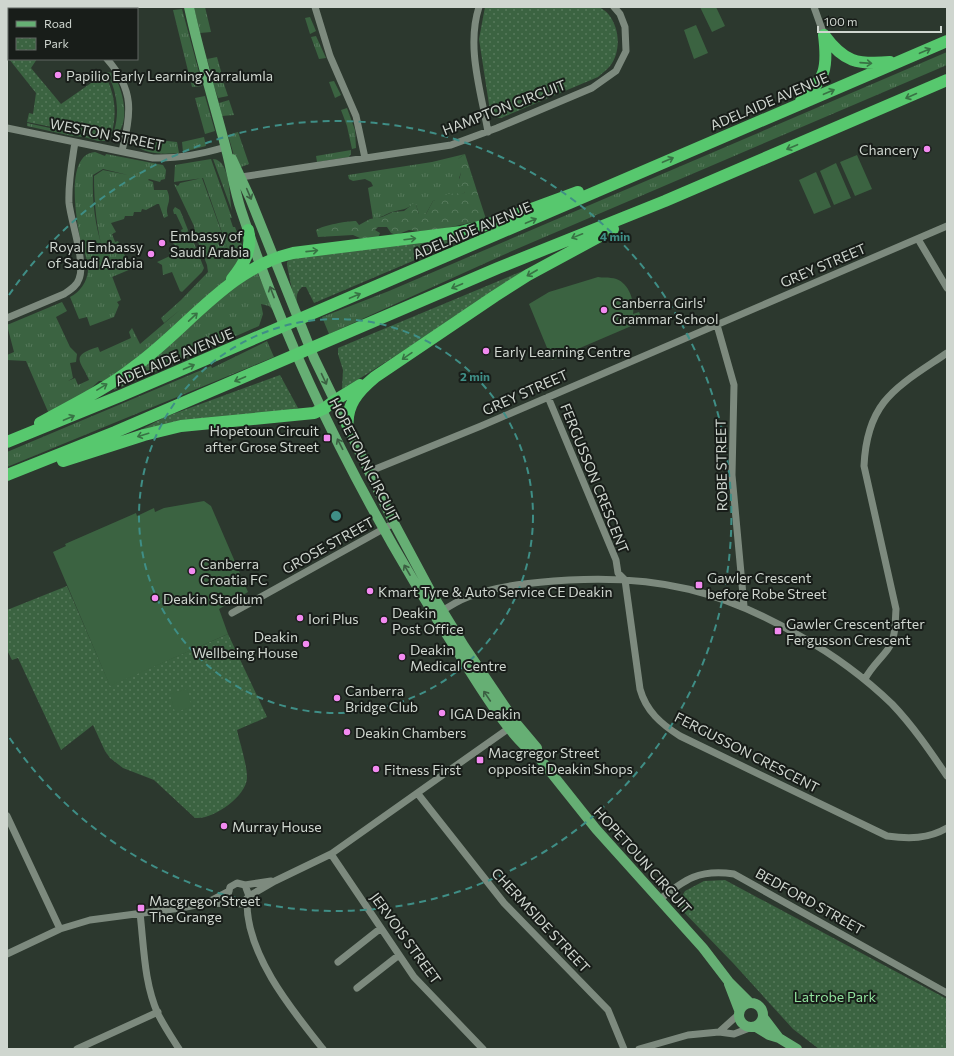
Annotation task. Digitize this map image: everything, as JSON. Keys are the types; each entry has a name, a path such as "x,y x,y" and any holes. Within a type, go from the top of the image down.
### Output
{"highway":[{"path":"824,35 842,55 853,61 874,63 902,61"},
{"path":"794,107 816,86 824,73 826,60 824,35"},
{"name":"ADELAIDE AVENUE","path":"7,442 73,416 264,335 947,41"},
{"path":"7,476 276,364 498,268 665,201 947,80"},
{"path":"7,442 134,368 221,292 242,276 274,259 293,253 461,232 511,217 604,182 632,176"},
{"path":"7,480 114,444 167,429 216,421 298,416 323,410 334,401 376,377 528,275 665,201"},
{"path":"221,292 239,270 247,256 250,245 248,230"},
{"path":"348,429 347,418 353,400 359,391 376,377"}],"main road":[{"name":"HOPETOUN CIRCUIT","path":"189,7 203,66 226,147 237,179 274,259 309,346 334,401 438,613 472,675 513,725 530,752 538,755 596,829 703,948 729,982 750,1002"},
{"name":"HOPETOUN CIRCUIT","path":"237,179 248,230 292,342 323,410 383,528 438,613"},
{"name":"GREY STREET","path":"357,477 368,472"},
{"name":"HOPETOUN CIRCUIT","path":"729,982 739,1012"},
{"path":"779,1038 763,1017 759,1006 750,1002 744,1005 739,1012 741,1022 779,1038 797,1049"},
{"path":"754,1027 762,1021 763,1017"}],"street":[{"path":"315,7 330,56 356,116 365,158"},
{"path":"479,7 474,24 473,44 488,132"},
{"name":"HAMPTON CIRCUIT","path":"237,179 451,144 488,132 592,88 616,71 626,51 624,24 614,7"},
{"path":"814,7 824,35"},
{"path":"108,60 120,74 126,92 128,121 122,151"},
{"name":"WESTON STREET","path":"7,128 153,158 170,159 204,153 226,147"},
{"path":"7,318 64,294 79,280 81,270 80,259 69,204 69,181 75,142"},
{"name":"GREY STREET","path":"368,472 548,397 947,226"},
{"path":"918,239 947,288"},
{"name":"ROBE STREET","path":"717,325 734,385 732,475 744,606"},
{"path":"865,679 874,664 888,648 895,630 896,609 864,466 865,444 872,420 884,400 898,386 947,353"},
{"name":"FERGUSSON CRESCENT","path":"548,397 616,560 618,573 625,580 640,689 643,701 655,717 666,728 680,736 888,836 908,839 931,836 947,828"},
{"name":"GROSE STREET","path":"232,613 394,523"},
{"path":"438,613 468,596 534,582 625,580 668,584 708,594 744,606 824,649 865,679 892,705 914,730 947,776"},
{"path":"7,954 60,929 90,920 181,908 206,903 242,904 275,881 331,854 418,794 513,725"},
{"name":"CHERMSIDE STREET","path":"418,794 504,903 608,1010 624,1049"},
{"path":"7,816 60,929"},
{"name":"JERVOIS STREET","path":"331,854 414,977 483,1049"},
{"name":"BEDFORD STREET","path":"659,900 685,880 699,874 716,871 734,874 947,993"},
{"path":"275,881 245,885 235,884 230,887 228,895 247,918 266,970 296,1016 323,1049"},
{"path":"245,885 248,899 247,918"},
{"path":"206,903 229,891"},
{"path":"140,913 147,975 158,1012 179,1049"},
{"path":"338,962 381,928"},
{"path":"357,988 399,955"},
{"path":"77,1049 158,1012"},
{"path":"720,1032 739,1012"},
{"path":"639,1049 688,1036 720,1032 734,1034 754,1027"}],"green space":[{"path":"7,7 14,7 8,8 8,58"},
{"path":"194,7 205,7 211,32 200,33"},
{"path":"485,7 599,7 608,14 613,21 617,34 618,40 614,60 598,77 501,118 495,118 490,111 479,39"},
{"path":"700,7 716,7 725,26 712,32"},
{"path":"182,9 199,72 197,72 198,78 200,77 202,86 192,87 173,10"},
{"path":"310,17 316,31 310,34 305,18"},
{"path":"696,25 708,53 694,59 684,30"},
{"path":"316,36 326,58 319,59 311,37"},
{"path":"947,52 947,65 512,251 329,334 322,317 389,291"},
{"path":"217,57 222,75 212,76 207,59"},
{"path":"10,60 36,60 31,68 61,104 104,74 111,88 114,102 114,125 112,132 102,137 27,122 29,113 33,114 36,93"},
{"path":"106,72 113,73 124,102 124,118 119,132 114,131 117,116 115,93"},
{"path":"223,81 228,96 218,98 213,83"},
{"path":"334,81 341,95 335,98 329,82"},
{"path":"205,96 215,131 205,134 195,98"},
{"path":"229,100 234,115 222,116 219,103"},
{"path":"347,108 355,130 356,148 352,149 347,126 341,110"},
{"path":"27,123 110,141 98,141 84,137 72,136 27,126"},
{"path":"238,132 249,164 241,167 235,159 228,135"},
{"path":"204,137 206,146 183,152 182,142"},
{"path":"138,138 177,142 179,153 162,154 146,151 137,146"},
{"path":"351,150 349,157 317,162 316,156"},
{"path":"95,152 105,156 106,154 163,165 166,170 165,179 161,180 160,182 148,180 153,182 154,190 167,190 169,194 169,201 167,209 168,216 164,218 159,204 157,204 146,210 142,209 141,212 134,212 133,216 125,216 124,219 111,223 116,232 112,234 115,242 118,241 131,269 112,277 121,300 117,302 119,305 114,317 90,326 87,317 79,319 70,297 82,286 88,271 76,216 76,175 79,163 86,155","holes":["103,169 128,175 103,170 94,176 96,215 101,243 96,225 94,209 93,175"]},
{"path":"465,154 458,159 461,173 459,178 465,193 433,201 426,214 419,214 416,205 414,204 373,219 368,188 373,186 371,182 365,179 353,181 349,179 348,175 432,162"},
{"path":"465,154 486,219 438,230 409,230 396,235 391,233 387,227 378,227 375,230 380,233 378,238 360,238 353,235 318,237 316,230 324,226 356,221 359,225 370,219 382,217 393,212 404,211 414,203 419,214 426,214 433,201 448,194 465,193 458,183 461,173 456,168 458,159"},
{"path":"857,155 872,189 855,196 840,162"},
{"path":"211,159 232,218 230,218 233,227 235,227 243,248 243,251 230,276 175,327 139,357 104,381 99,381 88,391 49,414 26,361 7,360 7,355 14,352 7,325 62,302 67,311 56,317 70,347 77,354 76,362 70,363 73,378 68,381 75,378 78,385 89,380 80,360 83,353 98,347 100,352 131,338 129,332 132,328 140,344 181,309 164,323 161,318 208,272 207,265 195,234 194,226 174,184 178,186 180,183 200,178 174,182 175,165","holes":["202,178 203,178 232,261"]},
{"path":"213,159 219,161 226,172 232,211"},
{"path":"836,163 851,198 834,205 820,171"},
{"path":"816,172 831,207 814,214 799,180"},
{"path":"175,207 180,210 188,230 187,234 182,233 181,230 183,229 176,214 174,214 173,210"},
{"path":"488,229 314,303 306,287 302,287 298,292 297,303 292,290 287,265 287,262 291,259"},
{"path":"175,233 182,240 192,238 204,268 202,272 182,292 180,291 172,272 163,275 162,265 157,262 170,256 169,253 177,250 169,235"},
{"path":"537,265 342,389 343,370 338,354 338,348"},
{"path":"257,272 275,312 269,306 261,304 263,314 259,326 114,390 113,387 218,299"},
{"path":"598,277 617,279 622,282 629,291 633,303 633,314 639,312 643,321 552,360 529,304 549,292"},
{"path":"267,341 274,357 7,467 7,452 211,366 212,368"},
{"path":"280,375 298,408 276,414 131,435 165,417"},
{"name":"Deakin Stadium","path":"204,501 211,506 248,592 219,609 228,634 110,686 53,552 66,546 65,544 136,513 137,516 154,508 155,512 164,508"},
{"path":"67,586 110,685 228,634 267,717 237,730 245,760 247,778 241,793 235,800 219,811 202,818 195,818 154,780 123,768 110,758 105,751 93,725 61,750 18,658 12,660 7,650 7,610"},
{"path":"187,689 192,707 175,712 170,694"},
{"name":"Latrobe Park","path":"725,880 947,999 947,1049 819,1049 793,1029 733,963 677,905 685,891 704,881"}],"place":[{"name":"Papilio Early Learning Yarralumla","path":"58,75"},
{"name":"Chancery","path":"927,149"},
{"name":"Embassy of Saudi Arabia","path":"162,243"},
{"name":"Royal Embassy of Saudi Arabia","path":"151,254"},
{"name":"Canberra Girls' Grammar School","path":"604,310"},
{"name":"Early Learning Centre","path":"486,351"},
{"name":"Hopetoun Circuit after Grose Street","path":"327,438"},
{"name":"Canberra Croatia FC","path":"192,571"},
{"name":"Gawler Crescent before Robe Street","path":"699,585"},
{"name":"Kmart Tyre & Auto Service CE Deakin","path":"370,591"},
{"name":"Deakin Stadium","path":"155,598"},
{"name":"Iori Plus","path":"300,618"},
{"name":"Deakin Post Office","path":"384,620"},
{"name":"Gawler Crescent after Fergusson Crescent","path":"778,631"},
{"name":"Deakin Wellbeing House","path":"306,644"},
{"name":"Deakin Medical Centre","path":"402,657"},
{"name":"Canberra Bridge Club","path":"337,698"},
{"name":"IGA Deakin","path":"442,713"},
{"name":"Deakin Chambers","path":"347,732"},
{"name":"Macgregor Street opposite Deakin Shops","path":"480,760"},
{"name":"Fitness First","path":"376,769"},
{"name":"Murray House","path":"224,826"},
{"name":"Macgregor Street The Grange","path":"141,908"}]}
